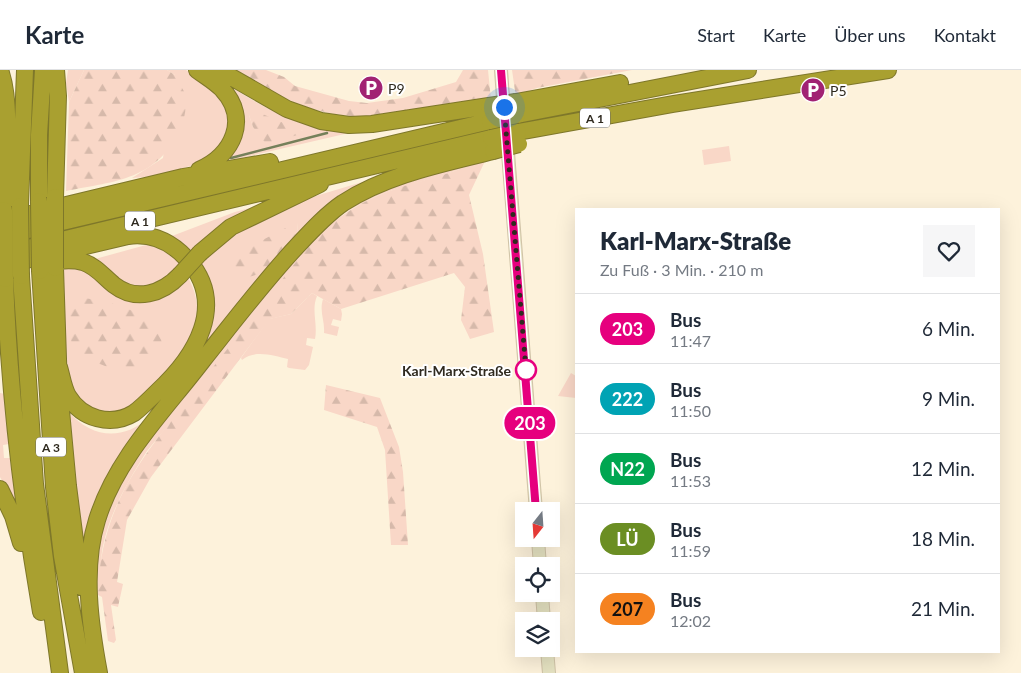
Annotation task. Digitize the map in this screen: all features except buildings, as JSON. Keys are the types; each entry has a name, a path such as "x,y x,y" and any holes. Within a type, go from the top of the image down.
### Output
{"highway":[{"path":"0,70 4,84 6,126 8,212 6,274 7,343 26,515 60,673"},
{"path":"6,126 11,70"},
{"path":"8,212 25,70"},
{"name":"A 3","path":"43,70 40,135 47,199 54,487 62,556 85,627 83,673"},
{"path":"56,70 58,96"},
{"path":"47,199 58,96 63,70"},
{"path":"183,178 219,158 229,147 235,130 236,118 229,99 221,88 197,70"},
{"path":"219,70 268,100 301,116 349,125 490,114 631,81 717,75 748,70"},
{"name":"A 1","path":"0,254 337,173 492,145 672,104 888,70"},
{"name":"A 1","path":"0,237 392,143 490,114"},
{"path":"8,212 283,160 353,144 392,143"},
{"path":"85,627 92,542 97,519 110,485 137,443 282,262 319,223 343,203 366,190 398,176 492,145"},
{"path":"6,274 63,260 73,260 83,262 98,270 119,288 140,295 159,292 231,227 317,186 337,173"},
{"path":"6,274 128,236 143,235 157,238 176,249 196,270 206,299 206,314 201,335 171,379 135,412 111,420 96,418 81,410 65,390 59,367"},
{"path":"48,269 59,367 59,389 68,486 85,627 95,653 99,673"},
{"name":"A 3","path":"6,274 32,455 47,616"},
{"path":"0,383 4,370 7,343"},
{"path":"0,489 16,523 47,616"}],"main road":[{"path":"501,70 535,502"},
{"path":"548,657 549,673"}],"green space":[{"path":"68,70 84,70 69,102 66,83"},
{"path":"84,70 167,70 175,75 187,97 186,108 181,127 172,145 148,168 118,180 66,191 69,102"},
{"path":"167,70 186,70 205,82 225,103 230,128 210,160 157,176 132,178 163,158 175,75"},
{"path":"233,70 266,70 284,77 295,86 349,101 367,103 403,98 456,82 463,70 488,70 491,100 365,117 345,116 327,113 296,103"},
{"path":"512,70 632,70 537,88 528,91 529,96 516,98"},
{"path":"231,87 259,104 302,123 349,133 232,160 226,159 231,152 228,91","holes":["249,115 303,131 261,136 253,127"]},
{"path":"253,110 303,131 301,134 266,144 253,127 249,115"},
{"path":"729,146 731,161 704,165 702,150"},
{"path":"477,161 445,174 383,193 341,215 147,451 127,485 110,521 102,551 97,595 96,582 102,532 110,508 123,480 153,435 287,264 327,223 363,197 411,178"},
{"path":"477,161 485,161 469,195 483,254 494,332 470,339 461,320 465,287 454,273 341,309 312,293 291,314 270,319 151,477 127,520 117,582 123,584 118,607 111,605 116,640 114,643 108,641 102,597 98,595 101,560 108,530 132,476 167,426 318,234 334,221 368,200 399,188 444,175"},
{"path":"369,180 298,234 297,223 269,269 150,422 86,544 82,544 69,412 87,427 107,433 118,433 138,425 155,410 195,359 206,340 213,320 213,306 202,270 191,252 172,236 235,212 261,205 230,220 207,237 223,239 309,198"},
{"path":"297,222 298,234 274,264 260,273 240,278 230,257"},
{"path":"146,245 167,253 183,269 195,295 197,305 196,319 192,333 178,359 149,392 127,411 100,414 76,397 65,365 62,264 90,272 105,286 149,288 123,284 95,259"},
{"path":"312,293 317,296 315,301 316,333 315,339 307,338 306,345 313,347 309,365 305,370 289,368 287,367 288,359 271,355 253,355 242,360 241,358 269,319 291,314"},
{"path":"76,297 118,305 145,318 155,327 161,339 163,353 149,362 120,372 85,358 73,349 68,327 67,307"},
{"path":"323,299 341,309 341,321 333,319 331,325 339,327 337,336 324,333"},
{"path":"571,373 575,375 575,398 558,396"},
{"path":"326,385 380,398 399,447 403,472 408,545 391,545 385,450 377,427 324,410"},
{"path":"0,393 5,394 9,444 3,445 4,458 10,458 16,502 14,503 0,477"}],"waterway":[{"path":"231,158 327,133"}],"bus line":[{"name":"203","path":"501,70 535,502"}],"place":[{"name":"P9","path":"371,88"},
{"name":"P5","path":"813,90"},
{"name":"Karl-Marx-Straße","path":"526,370"}],"route":[{"path":"504,107 526,370"}]}
